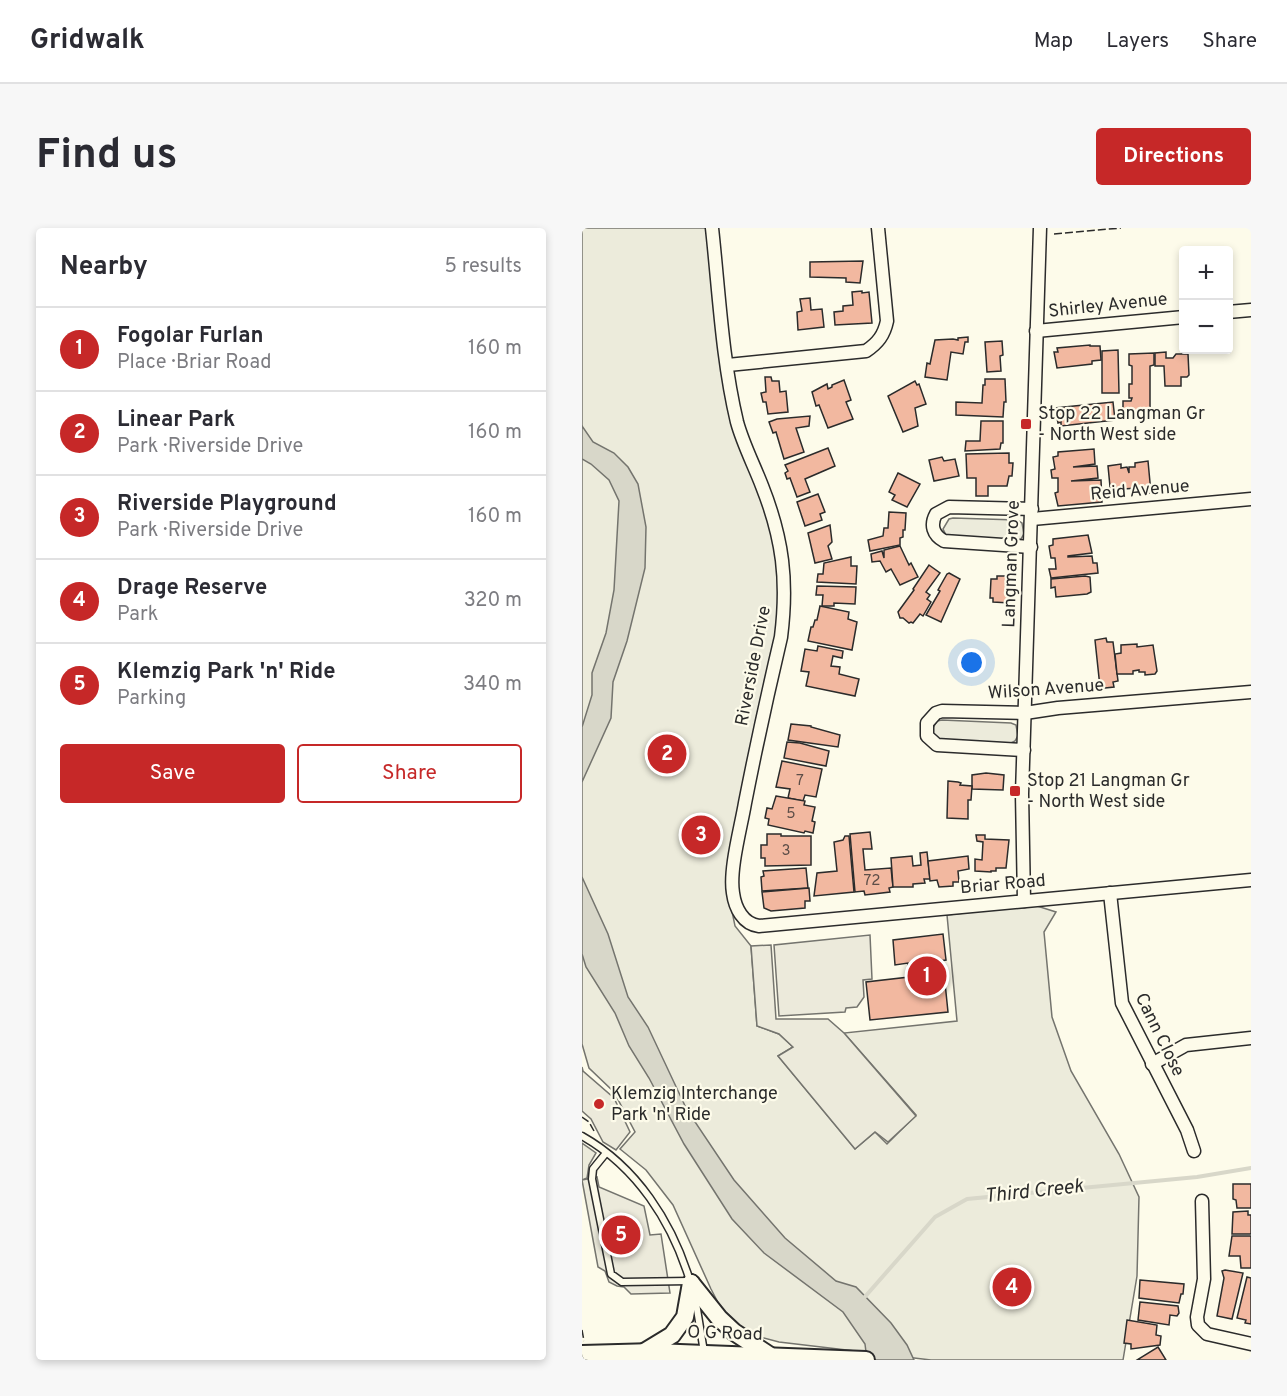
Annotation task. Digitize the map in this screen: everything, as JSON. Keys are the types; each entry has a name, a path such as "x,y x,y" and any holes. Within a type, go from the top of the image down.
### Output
{"main road":[{"path":"644,1352 672,1335 685,1317 691,1282"},
{"path":"691,1282 719,1318 734,1332 770,1355"},
{"name":"O G Road","path":"590,1353 644,1352 705,1357 770,1355 859,1359"}],"street":[{"name":"Riverside Drive","path":"712,228 728,365 738,425 775,521 784,567 784,610 781,638 741,821 732,890 735,906 741,916 748,922 759,926"},
{"path":"728,365 866,351 874,346 885,330 887,321 878,228"},
{"name":"Langman Grove","path":"1024,901 1023,750 1040,228"},
{"path":"1233,312 1251,310"},
{"name":"Shirley Avenue","path":"1036,331 1179,317"},
{"name":"Reid Avenue","path":"1031,547 944,541 934,532 933,524 936,514 949,507 1032,514 1251,499"},
{"name":"Wilson Avenue","path":"1023,750 937,745 927,736 926,728 929,718 942,711 1025,713 1058,708 1251,692"},
{"name":"Briar Road","path":"759,926 1251,880"},
{"name":"Cann Close","path":"1110,893 1120,996 1124,1009 1187,1130 1194,1151"},
{"path":"1152,1064 1186,1045 1251,1038"},
{"path":"1202,1201 1204,1279 1197,1317 1198,1325 1207,1334 1251,1344"}],"lane":[{"path":"582,1136 628,1173 663,1216 691,1282 705,1357"},
{"path":"606,1153 596,1163 592,1179 611,1274 622,1282 691,1282"}],"shaded area":[{"path":"582,228 708,228 725,382 776,537 781,570 779,626 729,897 735,926 751,946 757,1026 779,1034 793,1047 778,1056 855,1149 875,1132 887,1144 916,1115 844,1033 957,1021 947,915 1034,905 1056,912 1044,932 1052,1017 1071,1071 1119,1154 1139,1197 1137,1276 1123,1360 931,1360 779,1342 749,1334 726,1318 673,1205 646,1170 620,1149 635,1132 614,1092 589,1068 582,1044"},
{"path":"582,426 593,442 614,453 628,467 638,484 646,527 645,568 627,641 613,682 611,718 582,782 582,727 592,695 592,673 606,633 614,590 619,501 609,480 582,459"},
{"path":"949,519 1017,520 1022,523 1024,534 1016,541 946,535 943,529"},
{"path":"937,721 1011,723 1016,725 1018,736 1009,744 938,742 931,731"},
{"path":"582,877 608,934 628,997 648,1027 687,1110 734,1180 785,1238 836,1281 856,1287 891,1323 907,1345 914,1360 867,1360 865,1344 843,1312 764,1253 732,1219 684,1144 629,1046 615,1013 586,967 582,954"},
{"path":"870,935 872,979 863,980 864,997 857,1007 846,1008 845,1012 779,1016 774,945"},
{"path":"771,945 776,1019 828,1019 844,1033 916,1116 888,1142 875,1132 855,1149 778,1056 793,1047 779,1034 757,1026 751,946"},
{"name":"Klemzig Interchange Park 'n' Ride","path":"582,1067 583,1071 614,1098 630,1132 616,1150 603,1142 591,1119 582,1111"},
{"path":"582,1143 596,1153 589,1165 587,1178 582,1180"},
{"path":"597,1177 599,1187 644,1206 650,1235 661,1234 670,1293 631,1294 624,1287 609,1282 605,1271 598,1267 582,1180"}],"building":[{"path":"863,261 860,283 846,282 846,278 810,277 810,262"},
{"path":"862,291 862,293 869,292 872,323 835,325 834,312 843,311 843,306 853,305 852,292"},
{"path":"810,298 811,310 822,309 824,327 798,330 797,312 802,311 800,299"},
{"path":"968,337 963,354 951,352 947,380 925,377 935,340 958,340 958,338"},
{"path":"1002,341 1001,371 987,372 985,342"},
{"path":"1100,346 1101,360 1092,361 1092,364 1057,368 1054,352 1058,352 1057,348"},
{"path":"1118,350 1119,393 1102,393 1102,351"},
{"path":"1166,352 1166,358 1173,358 1176,354 1188,354 1189,375 1181,377 1181,386 1165,386 1164,366 1155,366 1155,353"},
{"path":"1154,353 1154,365 1150,366 1150,411 1148,414 1123,414 1123,401 1131,401 1132,398 1129,398 1132,366 1129,365 1129,354"},
{"path":"765,377 771,377 772,381 779,381 780,392 786,391 788,412 768,414 766,402 763,402 761,393 766,392"},
{"path":"985,379 1005,379 1006,402 1004,402 1003,417 956,415 956,402 982,403"},
{"path":"844,380 851,400 846,402 853,419 828,428 819,405 816,406 812,392 827,384 828,389"},
{"path":"915,381 917,385 919,384 926,404 915,408 918,426 903,432 888,396"},
{"path":"1113,402 1115,420 1061,426 1061,422 1058,423 1055,408"},
{"path":"810,416 809,426 796,428 804,452 784,459 776,432 773,433 769,422 777,419"},
{"path":"981,421 1003,421 1003,443 1000,449 965,451 966,441 980,441"},
{"path":"828,448 835,466 805,479 810,492 797,497 790,478 787,479 785,473 788,471 785,465"},
{"path":"1094,449 1095,464 1073,467 1097,466 1098,478 1071,481 1101,480 1102,502 1058,506 1055,493 1058,492 1058,478 1052,478 1051,470 1055,469 1053,457 1058,456 1058,452"},
{"path":"1009,453 1009,463 1013,463 1012,476 1009,476 1007,486 988,486 988,496 976,496 976,478 967,478 966,454"},
{"path":"942,457 944,461 955,459 959,476 934,481 929,460"},
{"path":"1148,461 1151,493 1137,494 1136,488 1124,489 1125,495 1111,497 1108,466 1121,464 1121,468 1127,467 1129,473 1129,467 1135,467 1135,463"},
{"path":"898,473 920,484 907,507 892,500 895,495 889,492"},
{"path":"818,494 825,512 820,514 822,520 805,526 797,502"},
{"path":"889,512 906,513 905,530 903,530 903,537 900,538 900,545 870,551 868,540 883,536 884,528 888,528"},
{"path":"830,525 832,542 828,546 832,559 815,563 808,533"},
{"path":"1088,535 1092,553 1068,557 1092,556 1093,563 1097,563 1098,573 1051,578 1049,569 1056,569 1055,558 1051,558 1049,546 1053,545 1053,539"},
{"path":"900,546 918,577 900,585 891,569 886,572 880,561 872,562 871,554 882,551 884,558 884,550"},
{"path":"851,557 851,566 857,566 856,584 817,582 818,574 823,574 824,563"},
{"path":"929,565 940,573 926,592 930,595 927,599 931,602 923,616 920,614 913,623 909,623 900,618 898,612"},
{"path":"949,573 960,579 941,622 926,615"},
{"path":"997,576 1011,576 1010,603 993,602 993,598 990,598 991,579 997,579"},
{"path":"1090,577 1091,592 1087,594 1056,597 1055,587 1051,588 1051,579"},
{"path":"817,586 856,587 855,604 834,603 834,606 822,606 823,595 816,595"},
{"path":"820,606 849,612 848,619 857,622 852,650 808,641"},
{"path":"1106,638 1107,642 1113,642 1118,681 1113,682 1114,687 1105,688 1100,687 1095,640"},
{"path":"1137,644 1137,647 1153,645 1157,671 1155,674 1145,675 1145,672 1139,672 1139,670 1133,671 1133,674 1117,674 1115,654 1121,653 1121,645"},
{"path":"818,646 843,651 842,658 833,656 831,666 840,667 839,674 859,679 855,696 806,686 809,672 801,671 805,649 817,651"},
{"path":"791,724 811,726 840,735 838,747 788,740"},
{"path":"787,742 829,751 826,766 784,758"},
{"path":"782,761 822,769 816,797 805,795 803,801 788,798 790,789 776,787"},
{"path":"986,773 1004,775 1003,790 972,789 972,775"},
{"path":"948,781 972,786 971,800 968,800 968,819 947,818"},
{"path":"776,796 805,801 804,805 815,807 812,821 815,822 813,833 768,825 769,819 765,818 767,808 772,809"},
{"path":"870,832 872,849 863,849 865,870 891,868 893,887 889,888 890,892 865,895 864,891 855,892 850,834"},
{"path":"767,834 811,836 811,865 765,866 765,858 761,858 761,845 767,845"},
{"path":"976,835 985,835 985,839 1009,840 1006,868 996,868 996,871 991,872 975,871 975,859 982,860 983,842 977,841"},
{"path":"845,836 849,836 854,892 814,896 817,873 837,871 834,842 843,840"},
{"path":"927,852 930,879 924,879 925,883 913,884 913,887 893,887 891,858 912,856 913,866 921,865 920,853"},
{"path":"968,856 969,869 958,871 959,882 953,882 953,886 939,887 937,880 930,881 928,861"},
{"path":"806,868 808,888 762,891 763,871"},
{"path":"809,888 810,901 805,901 805,908 771,911 764,908 762,892"},
{"path":"943,934 946,960 923,963 924,975 944,973 948,1012 870,1020 866,982 909,977 908,963 895,965 893,940"},
{"path":"1233,1184 1251,1184 1251,1208 1237,1208 1236,1200 1233,1199"},
{"path":"1248,1211 1248,1215 1251,1215 1251,1234 1232,1234 1233,1212"},
{"path":"1232,1236 1251,1236 1251,1268 1241,1268 1240,1256 1229,1256"},
{"path":"1222,1271 1243,1273 1232,1319 1217,1316 1224,1278"},
{"path":"1247,1277 1251,1278 1251,1324 1237,1318"},
{"path":"1140,1280 1184,1284 1179,1303 1139,1298"},
{"path":"1140,1302 1178,1306 1179,1313 1177,1316 1170,1315 1169,1325 1138,1320"},
{"path":"1127,1320 1157,1325 1156,1335 1161,1336 1160,1345 1131,1349 1131,1344 1124,1343"},
{"path":"1158,1347 1166,1360 1137,1360"}],"waterway":[{"name":"Third Creek","path":"863,1299 935,1217 967,1199 1197,1177 1251,1168"}],"fence":[{"path":"1054,234 1121,228"},
{"path":"582,1117 589,1122 594,1131"},
{"path":"582,1330 584,1341"}],"place":[{"name":"Stop 22 Langman Gr - North West side","path":"1026,424"},
{"name":"Linear Park","path":"667,754"},
{"name":"Stop 21 Langman Gr - North West side","path":"1015,791"},
{"name":"Riverside Playground","path":"701,835"},
{"name":"Fogolar Furlan","path":"927,976"},
{"name":"Klemzig Interchange Park 'n' Ride","path":"599,1104"},
{"name":"Klemzig Park 'n' Ride","path":"621,1235"},
{"name":"Drage Reserve","path":"1012,1287"}]}
